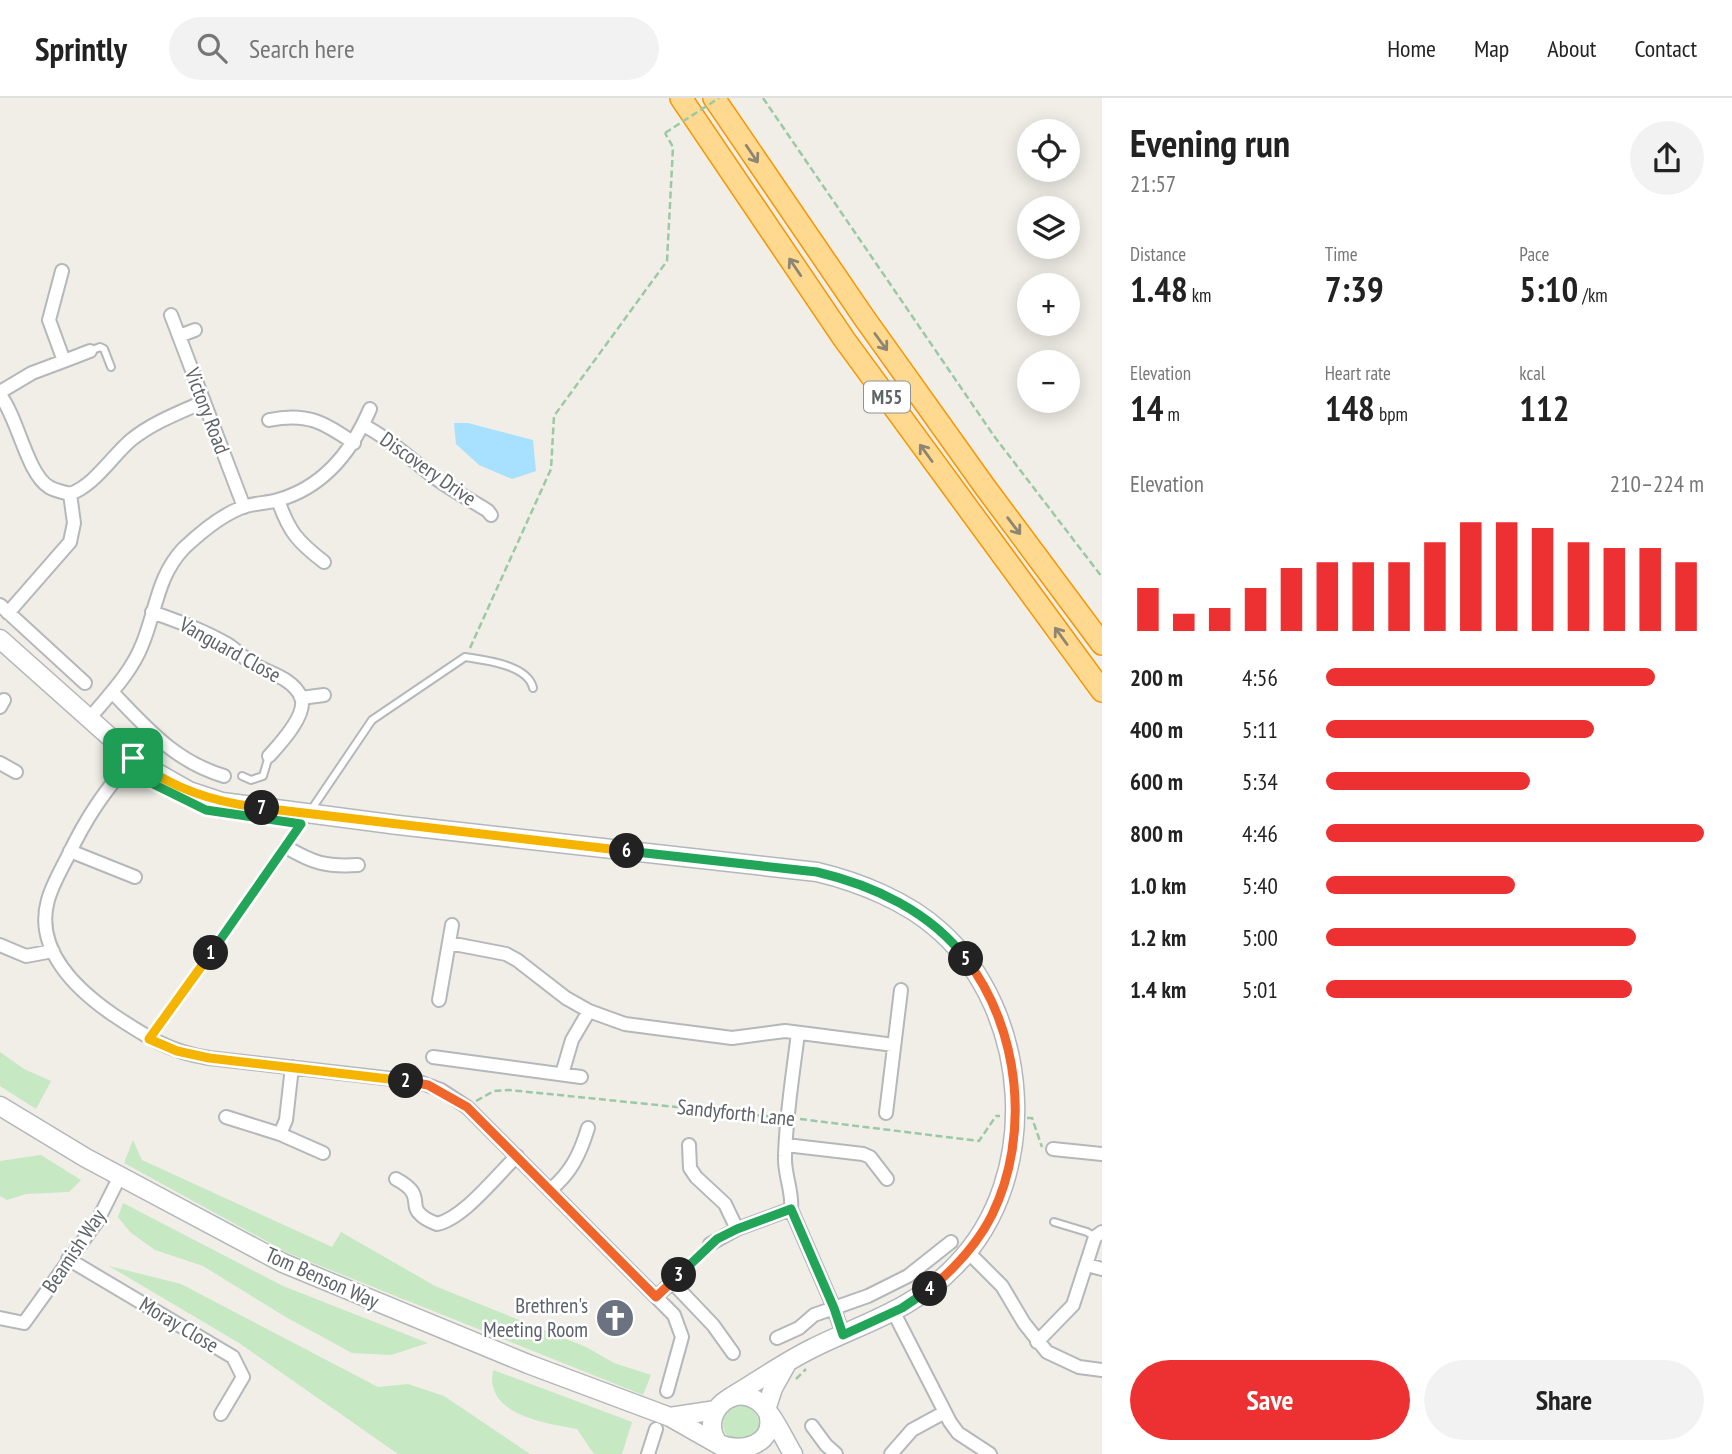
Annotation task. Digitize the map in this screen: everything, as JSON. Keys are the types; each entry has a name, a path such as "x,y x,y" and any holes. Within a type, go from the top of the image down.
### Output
{"highway":[{"name":"M55","path":"681,98 852,350 1102,691"},
{"name":"M55","path":"716,98 864,319 1102,644"}],"main road":[{"path":"0,639 133,758 155,773 196,794 234,804 817,872 887,897 940,930 976,972 993,1004 1006,1043 1013,1078 1014,1128 1009,1171 991,1216 968,1252 930,1289 894,1312 811,1349 787,1363 722,1404 712,1427 721,1446 736,1453 762,1452 768,1436 770,1422 767,1411 773,1388 787,1363"},
{"name":"Tom Benson Way","path":"0,1106 120,1176 283,1263 721,1446"},
{"path":"662,1420 722,1404 739,1395 750,1397 767,1411 793,1454"}],"street":[{"path":"62,271 49,320 64,361"},
{"name":"Victory Road","path":"170,315 244,507"},
{"path":"180,336 195,330"},
{"path":"90,351 33,373 0,393 13,415 39,478 50,488 71,494 86,485 122,448 143,431 203,402"},
{"name":"Discovery Drive","path":"89,719 131,666 143,644 168,570 183,549 203,531 244,507 278,500 304,489 329,472 354,443 370,409"},
{"name":"Discovery Drive","path":"269,420 303,417 325,424 354,443"},
{"name":"Discovery Drive","path":"363,425 379,433 427,472 491,515"},
{"path":"71,494 74,523 69,542 56,561 4,609 85,683"},
{"path":"278,500 288,528 300,544 324,562"},
{"name":"Vanguard Close","path":"152,612 188,625 228,645 255,666 281,676 302,698 302,711 269,756"},
{"path":"112,692 172,751 204,770 224,776"},
{"name":"Vanguard Close","path":"302,698 324,695"},
{"path":"133,758 99,799 70,851 47,906 47,930 66,975 77,986 161,1046 195,1056 419,1082 441,1090 467,1107 674,1315 681,1332 681,1342 667,1391"},
{"path":"0,764 16,772"},
{"path":"286,847 308,860 333,866 358,865"},
{"path":"70,851 135,877"},
{"path":"439,1000 452,926"},
{"path":"449,943 506,954 560,994 589,1011 625,1024 710,1036 740,1038 776,1031 894,1045"},
{"path":"0,945 26,956 54,951"},
{"path":"886,1113 901,990"},
{"path":"562,1074 572,1040 589,1011"},
{"path":"798,1033 784,1158 793,1198 791,1209 843,1335"},
{"path":"433,1057 581,1077"},
{"path":"280,1134 286,1120 292,1067"},
{"path":"226,1117 280,1134 323,1153"},
{"path":"550,1190 572,1168 589,1128"},
{"path":"786,1144 863,1154 875,1163 887,1179"},
{"path":"689,1145 690,1168 725,1204 737,1229"},
{"path":"1053,1149 1102,1154"},
{"path":"875,1163 886,1155"},
{"path":"396,1179 410,1187 420,1215 437,1224 446,1222 463,1209 517,1156"},
{"name":"Beamish Way","path":"0,1318 24,1324 98,1220 120,1176"},
{"path":"710,1244 737,1229 791,1209"},
{"path":"1037,1342 1073,1306 1098,1235"},
{"path":"777,1338 799,1328 814,1315 867,1296 908,1276 951,1242"},
{"path":"968,1252 1002,1286 1037,1342 1047,1352 1079,1367 1102,1370"},
{"name":"Moray Close","path":"68,1259 233,1357 243,1377 221,1414"},
{"path":"1087,1265 1102,1269"},
{"path":"656,1297 672,1282 713,1325 733,1353"},
{"path":"894,1312 958,1433 990,1454"},
{"path":"891,1454 912,1430 945,1412"},
{"path":"648,1454 662,1420"},
{"path":"813,1426 836,1454"}],"lane":[{"path":"90,351 100,347 104,349 111,367"},
{"path":"149,1039 286,847 372,720 465,657 516,670 528,676 533,688"},
{"path":"242,776 251,780 263,776 269,756"},
{"path":"1054,1222 1098,1235"}],"path":[{"path":"465,657 551,469 554,416 667,261 673,147 665,133 716,98"},
{"path":"763,98 994,436 1102,577"},
{"name":"Sandyforth Lane","path":"467,1107 494,1091 509,1090 787,1118 979,1141 996,1116"},
{"path":"1032,1118 1042,1148 1053,1149"},
{"path":"672,1282 710,1244"}],"green space":[{"path":"0,1052 24,1069 51,1081 36,1109 0,1086"},
{"path":"133,1140 142,1160 332,1247 341,1232 435,1286 586,1347 614,1363 651,1375 643,1395 288,1253 124,1163"},
{"path":"41,1155 81,1180 69,1192 26,1194 7,1200 0,1196 0,1161"},
{"path":"123,1203 283,1286 428,1343 391,1355 352,1353 284,1316 203,1266 155,1250 130,1232 118,1217"},
{"path":"109,1266 181,1284 378,1387 408,1384 444,1396 530,1454 398,1454 239,1343"},
{"path":"493,1370 632,1422 622,1454 594,1454 577,1429 515,1412 497,1397 492,1384"},
{"path":"741,1406 754,1411 759,1424 754,1437 741,1442 728,1437 723,1424 728,1411"}],"water":[{"path":"454,423 468,423 533,440 536,471 512,479 479,465 456,444"}],"place":[{"name":"Brethren's Meeting Room","path":"615,1318"}],"route":[{"path":"133,758 181,788 222,802 398,825 817,872 861,886 905,906 940,930 976,972 993,1004 1006,1043 1013,1078 1013,1151 1009,1171 991,1216 966,1255 930,1289 902,1308 843,1335 791,1209 717,1239 656,1297 467,1107 441,1090 419,1082 195,1056 161,1046 149,1039 301,824 206,810 135,775 128,777 121,772 133,758"}]}
